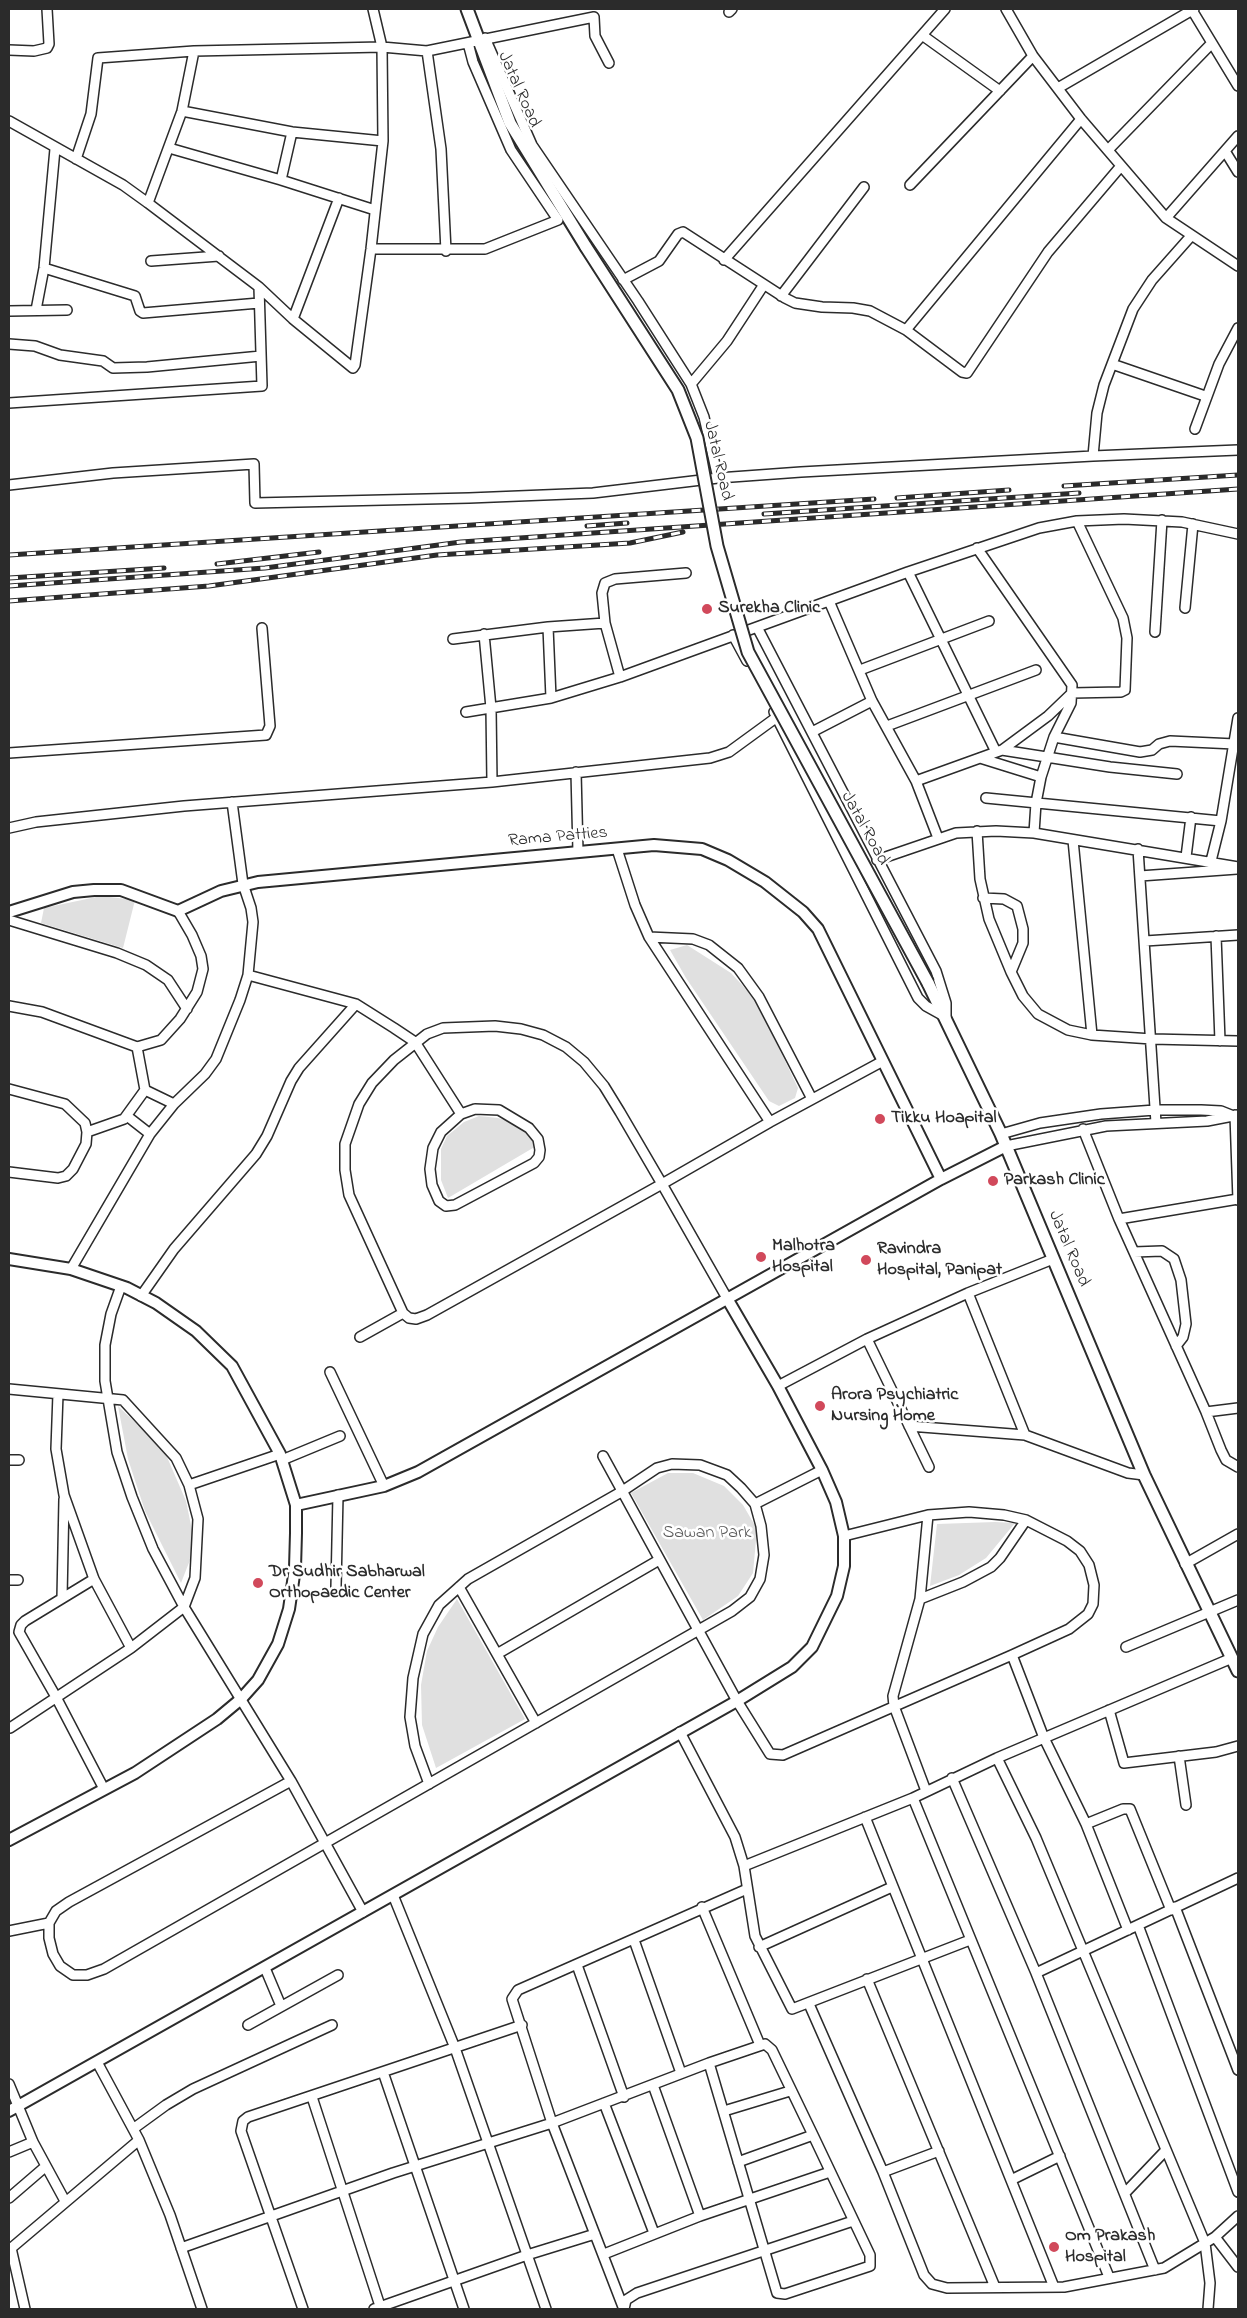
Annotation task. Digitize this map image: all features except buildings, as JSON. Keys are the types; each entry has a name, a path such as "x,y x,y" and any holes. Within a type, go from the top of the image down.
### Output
{"main road":[{"name":"Jatal Road","path":"467,9 477,40 510,123 586,247 678,390 697,438 717,546 748,652 946,1017 1001,1134 1144,1475 1185,1564 1238,1671"}],"street":[{"path":"9,50 34,51 46,48 49,44 47,9"},
{"path":"9,121 55,149 123,185 148,202 259,287 293,320 351,368 354,367 371,249 383,141 382,47 374,9"},
{"path":"724,260 945,9"},
{"path":"1006,9 1033,56 1081,119 1166,218 1238,266"},
{"path":"1058,88 1193,9 1211,44 1238,86"},
{"path":"76,159 91,114 98,58 194,51 382,47 427,51 593,13 595,36 609,62"},
{"path":"922,35 1000,91"},
{"path":"371,249 446,251 496,246 558,220 511,150 473,62 477,40"},
{"path":"477,40 532,145 691,384 704,418 718,478"},
{"path":"1108,150 1211,44"},
{"path":"148,202 182,111 194,51"},
{"path":"427,51 436,103 441,150 446,251"},
{"path":"910,185 1033,56"},
{"path":"182,111 292,132 383,141"},
{"path":"906,330 1081,119"},
{"path":"281,180 292,132"},
{"path":"1166,218 1238,136"},
{"path":"169,148 281,180 375,210"},
{"path":"36,310 44,268 55,149"},
{"path":"1225,151 1238,172"},
{"path":"623,280 659,261 680,233 685,233 763,286 795,303 822,307 865,309 906,330 962,372 970,371 1048,252 1122,166"},
{"path":"781,296 864,187"},
{"path":"293,320 339,198"},
{"path":"1093,456 1097,413 1112,364 1137,303 1152,280 1191,236"},
{"path":"151,261 219,256"},
{"path":"44,268 135,296 140,311 143,313 258,303"},
{"path":"691,384 727,341 763,286"},
{"path":"9,403 260,386 263,380 258,303 259,287"},
{"path":"9,310 67,310"},
{"path":"1195,429 1205,396 1218,364 1238,328"},
{"path":"9,344 35,346 60,355 103,361 113,368 147,367 261,356"},
{"path":"1112,364 1205,396"},
{"path":"9,486 113,473 254,464 255,504 593,493 718,478 1093,456 1238,450"},
{"path":"1155,632 1162,520"},
{"path":"466,712 551,698 620,677 908,572 1039,528 1077,521 1162,520 1193,524 1238,534"},
{"path":"916,781 999,751 1048,716 1072,693 1121,692 1126,686 1127,638 1123,618 1077,521"},
{"path":"1185,608 1193,524"},
{"path":"978,548 1069,680 1072,693 1071,703 1046,757 1036,803 1034,833"},
{"path":"908,572 968,696 999,751"},
{"path":"620,677 605,623 602,593 605,583 686,573"},
{"path":"828,601 860,670 872,701 916,781 938,838"},
{"path":"860,670 988,621"},
{"path":"453,639 548,626 605,623"},
{"path":"548,626 551,698"},
{"path":"733,635 777,717 918,998 926,1006 946,1017 946,1003 936,972 757,627"},
{"path":"9,753 266,735 270,726 262,628"},
{"path":"484,634 491,708 492,782"},
{"path":"887,726 1036,670"},
{"path":"812,732 872,701"},
{"path":"9,828 60,819 232,802 492,782 720,756 777,717"},
{"path":"1211,861 1221,821 1238,718"},
{"path":"1054,737 1140,752 1152,750 1159,744 1170,741 1235,744"},
{"path":"999,751 1177,774"},
{"path":"980,758 1041,777"},
{"path":"576,772 578,852"},
{"path":"986,798 1221,821"},
{"path":"71,1269 150,1134 174,1104 216,1059 231,1024 248,975 252,922 251,908 243,884 232,802"},
{"path":"1186,857 1191,817"},
{"path":"877,860 938,838 977,831 1034,833 1211,861 1238,868"},
{"path":"977,831 983,898 989,919 1023,996 1038,1014 1068,1030 1092,1035 1152,1039 1238,1041"},
{"path":"1073,840 1092,1035"},
{"name":"Rama Patties","path":"178,911 221,891 243,884 654,845 702,849 728,860 765,882 787,898 818,929 942,1179"},
{"path":"617,849 635,906 649,937 770,1122"},
{"path":"1138,849 1146,941 1156,1123"},
{"path":"1140,876 1238,868"},
{"path":"9,912 73,892 109,889 134,894 178,911 192,935 203,969 197,992 187,1009 161,1040 137,1047 42,1012 9,1006"},
{"path":"983,898 1004,899 1017,906 1022,923 1023,943 1011,972"},
{"path":"9,920 117,953 146,965 168,980 187,1009"},
{"path":"1216,936 1220,1041"},
{"path":"1146,941 1238,936"},
{"path":"649,937 693,939 709,945 738,968 759,997 812,1099"},
{"path":"248,975 356,1004 415,1042 461,1114"},
{"path":"141,1296 174,1249 256,1154 267,1136 291,1081 299,1068 356,1004"},
{"path":"13,2109 737,1701 792,1667 812,1647 837,1596 844,1566 844,1536 836,1502 822,1470 778,1386 662,1184 604,1086 584,1062 566,1047 543,1035 495,1026 444,1028 427,1034 415,1042 394,1060 372,1084 358,1104 345,1144 345,1170 349,1195 403,1313 409,1318 416,1319 427,1315 662,1184 770,1122 883,1061"},
{"path":"137,1047 145,1090"},
{"path":"9,1088 66,1104 85,1123 87,1132 86,1144 73,1169 66,1176 58,1178 9,1172"},
{"path":"145,1090 174,1104"},
{"path":"87,1132 120,1122 127,1116 145,1090"},
{"path":"475,1109 499,1110 528,1128 538,1139 539,1157 534,1163 454,1205 446,1206 439,1201 432,1185 430,1169 433,1148 441,1132 461,1114 475,1109"},
{"path":"1001,1134 1055,1120 1155,1110 1212,1110 1235,1115"},
{"path":"296,1505 384,1486 418,1472 942,1179 1006,1146 1082,1129 1218,1120 1235,1115"},
{"path":"1119,1219 1238,1199 1235,1115"},
{"path":"127,1116 150,1134"},
{"path":"1082,1129 1119,1219 1226,1460 1238,1467"},
{"path":"1134,1252 1162,1251 1174,1259 1181,1280 1186,1324 1183,1337 1176,1346"},
{"path":"9,1259 71,1269 121,1286 141,1296 196,1331 232,1366 281,1457 296,1505 295,1568 289,1609 278,1644 258,1680 241,1699 217,1720 135,1773 9,1840"},
{"path":"778,1386 867,1339 968,1293 1053,1259"},
{"path":"121,1286 111,1314 105,1345 108,1399 117,1452 132,1497 153,1548 184,1607 291,1781 363,1912"},
{"path":"968,1293 1025,1436"},
{"path":"360,1337 403,1313"},
{"path":"867,1339 929,1467"},
{"path":"330,1372 384,1486"},
{"path":"9,1389 123,1400 150,1426 176,1458 189,1485 198,1519 196,1578 184,1607 131,1648 10,1728"},
{"path":"58,1394 56,1449 64,1495 94,1580 131,1648"},
{"path":"1206,1412 1238,1408"},
{"path":"909,1426 1025,1436 1128,1473 1144,1475"},
{"path":"189,1485 281,1457 340,1436"},
{"path":"603,1456 737,1701 766,1751 776,1756 1069,1629 1088,1614 1094,1604 1095,1594 1089,1565 1080,1551 1067,1541 1026,1520 1004,1515 969,1512 928,1515 844,1536"},
{"path":"9,1460 19,1460"},
{"path":"291,1781 69,1902 56,1911 49,1923 52,1954 60,1966 73,1975 87,1975 104,1969 326,1845 732,1611 750,1597 760,1578 764,1555 761,1526 755,1504 727,1476 714,1469 687,1464 672,1464 657,1468 621,1492 468,1579 439,1605 423,1634 413,1678 410,1717 415,1746 429,1784"},
{"path":"755,1504 822,1470"},
{"path":"62,1598 64,1495"},
{"path":"336,1587 338,1495"},
{"path":"926,1790 894,1706 896,1686 920,1599 928,1515"},
{"path":"920,1599 963,1582 991,1567 1000,1558 1026,1520"},
{"path":"1185,1564 1238,1534"},
{"path":"497,1654 660,1560"},
{"path":"94,1580 25,1621 20,1626 19,1632 56,1696 104,1789"},
{"path":"459,1587 536,1723"},
{"path":"1126,1647 1209,1614 1238,1600"},
{"path":"1012,1655 1044,1738 1086,1824 1128,1930"},
{"path":"744,1866 913,1798 926,1790 997,1758 1232,1658"},
{"path":"1109,1710 1124,1763 1216,1752 1238,1746"},
{"path":"680,1732 735,1836 744,1866 752,1926 759,1947 789,2006 797,2008 809,2004 920,1958 970,1940"},
{"path":"1179,1756 1186,1805"},
{"path":"997,1758 1036,1838 1205,2243 1210,2283 1208,2309"},
{"path":"952,1778 1036,1973 1155,2270"},
{"path":"913,1798 1109,2277"},
{"path":"1086,1824 1123,1809 1130,1809 1173,1908 1238,2070"},
{"path":"865,1817 920,1958 1054,2287"},
{"path":"1036,1973 1238,1878"},
{"path":"759,1947 892,1886"},
{"path":"624,2308 552,2123 522,2024 513,2004 514,1994 518,1990 746,1889"},
{"path":"393,1895 455,2048 546,2309"},
{"path":"702,1907 760,2045"},
{"path":"9,1931 49,1923"},
{"path":"1138,1925 1238,2192"},
{"path":"634,1940 681,2073"},
{"path":"577,1965 624,2096"},
{"path":"265,1968 281,2006"},
{"path":"248,2025 338,1975"},
{"path":"867,1980 995,2287"},
{"path":"809,2004 883,2172 928,2281 938,2287 1054,2287 1155,2270 1179,2261 1215,2237 1238,2216"},
{"path":"302,2309 241,2126 248,2117 522,2024"},
{"path":"134,2130 193,2089 332,2025"},
{"path":"181,2248 416,2166 552,2123 708,2062 760,2045 769,2046 772,2050 870,2255 870,2266 781,2295 775,2288 766,2250 708,2062"},
{"path":"97,2062 134,2130 181,2248 202,2309"},
{"path":"382,2072 416,2166 453,2282 464,2309"},
{"path":"9,2084 13,2109 65,2201"},
{"path":"653,2085 700,2216"},
{"path":"724,2111 790,2091"},
{"path":"312,2096 344,2191 379,2309 527,2255 595,2234"},
{"path":"604,2103 654,2233"},
{"path":"738,2162 813,2135"},
{"path":"25,2309 10,2249 138,2140"},
{"path":"9,2152 33,2142"},
{"path":"1125,2194 1166,2150"},
{"path":"883,2172 939,2151"},
{"path":"1011,2180 1060,2156"},
{"path":"9,2198 45,2167"},
{"path":"604,2254 700,2216 830,2172"},
{"path":"624,2308 626,2300 637,2293 853,2221"},
{"path":"1215,2237 1238,2267"}],"green space":[{"path":"101,896 135,900 123,948 41,923 44,908"},
{"path":"687,945 731,973 756,1000 798,1088 795,1098 779,1106 769,1101 686,978 670,950"},
{"path":"479,1116 498,1118 527,1129 538,1145 448,1198 441,1180 441,1149 447,1136 464,1122"},
{"path":"118,1406 164,1450 186,1501 193,1535 190,1560 181,1583 145,1511 128,1459"},
{"name":"Sawan Park","path":"668,1473 693,1473 724,1486 743,1505 757,1529 753,1573 738,1596 703,1620 631,1493"},
{"path":"1015,1523 986,1558 959,1575 930,1586 937,1524"},
{"path":"457,1599 525,1719 436,1768 422,1725 421,1685 427,1651 438,1627"}],"railway":[{"path":"1064,486 1238,475"},
{"path":"9,586 265,568 461,542 1238,489"},
{"path":"897,498 1009,490"},
{"path":"764,514 1079,493"},
{"path":"9,555 874,499"},
{"path":"587,526 627,523"},
{"path":"9,601 209,586 437,555 630,543 683,532"},
{"path":"217,564 319,552"},
{"path":"9,578 164,568"}],"place":[{"name":"Surekha Clinic","path":"707,609"},
{"name":"Tikku Hoapital","path":"880,1119"},
{"name":"Parkash Clinic","path":"993,1181"},
{"name":"Malhotra Hospital","path":"761,1257"},
{"name":"Ravindra Hospital, Panipat","path":"866,1260"},
{"name":"Arora Psychiatric Nursing Home","path":"820,1406"},
{"name":"Dr Sudhir Sabharwal Orthopaedic Center","path":"258,1583"},
{"name":"Om Prakash Hospital","path":"1054,2247"}]}
